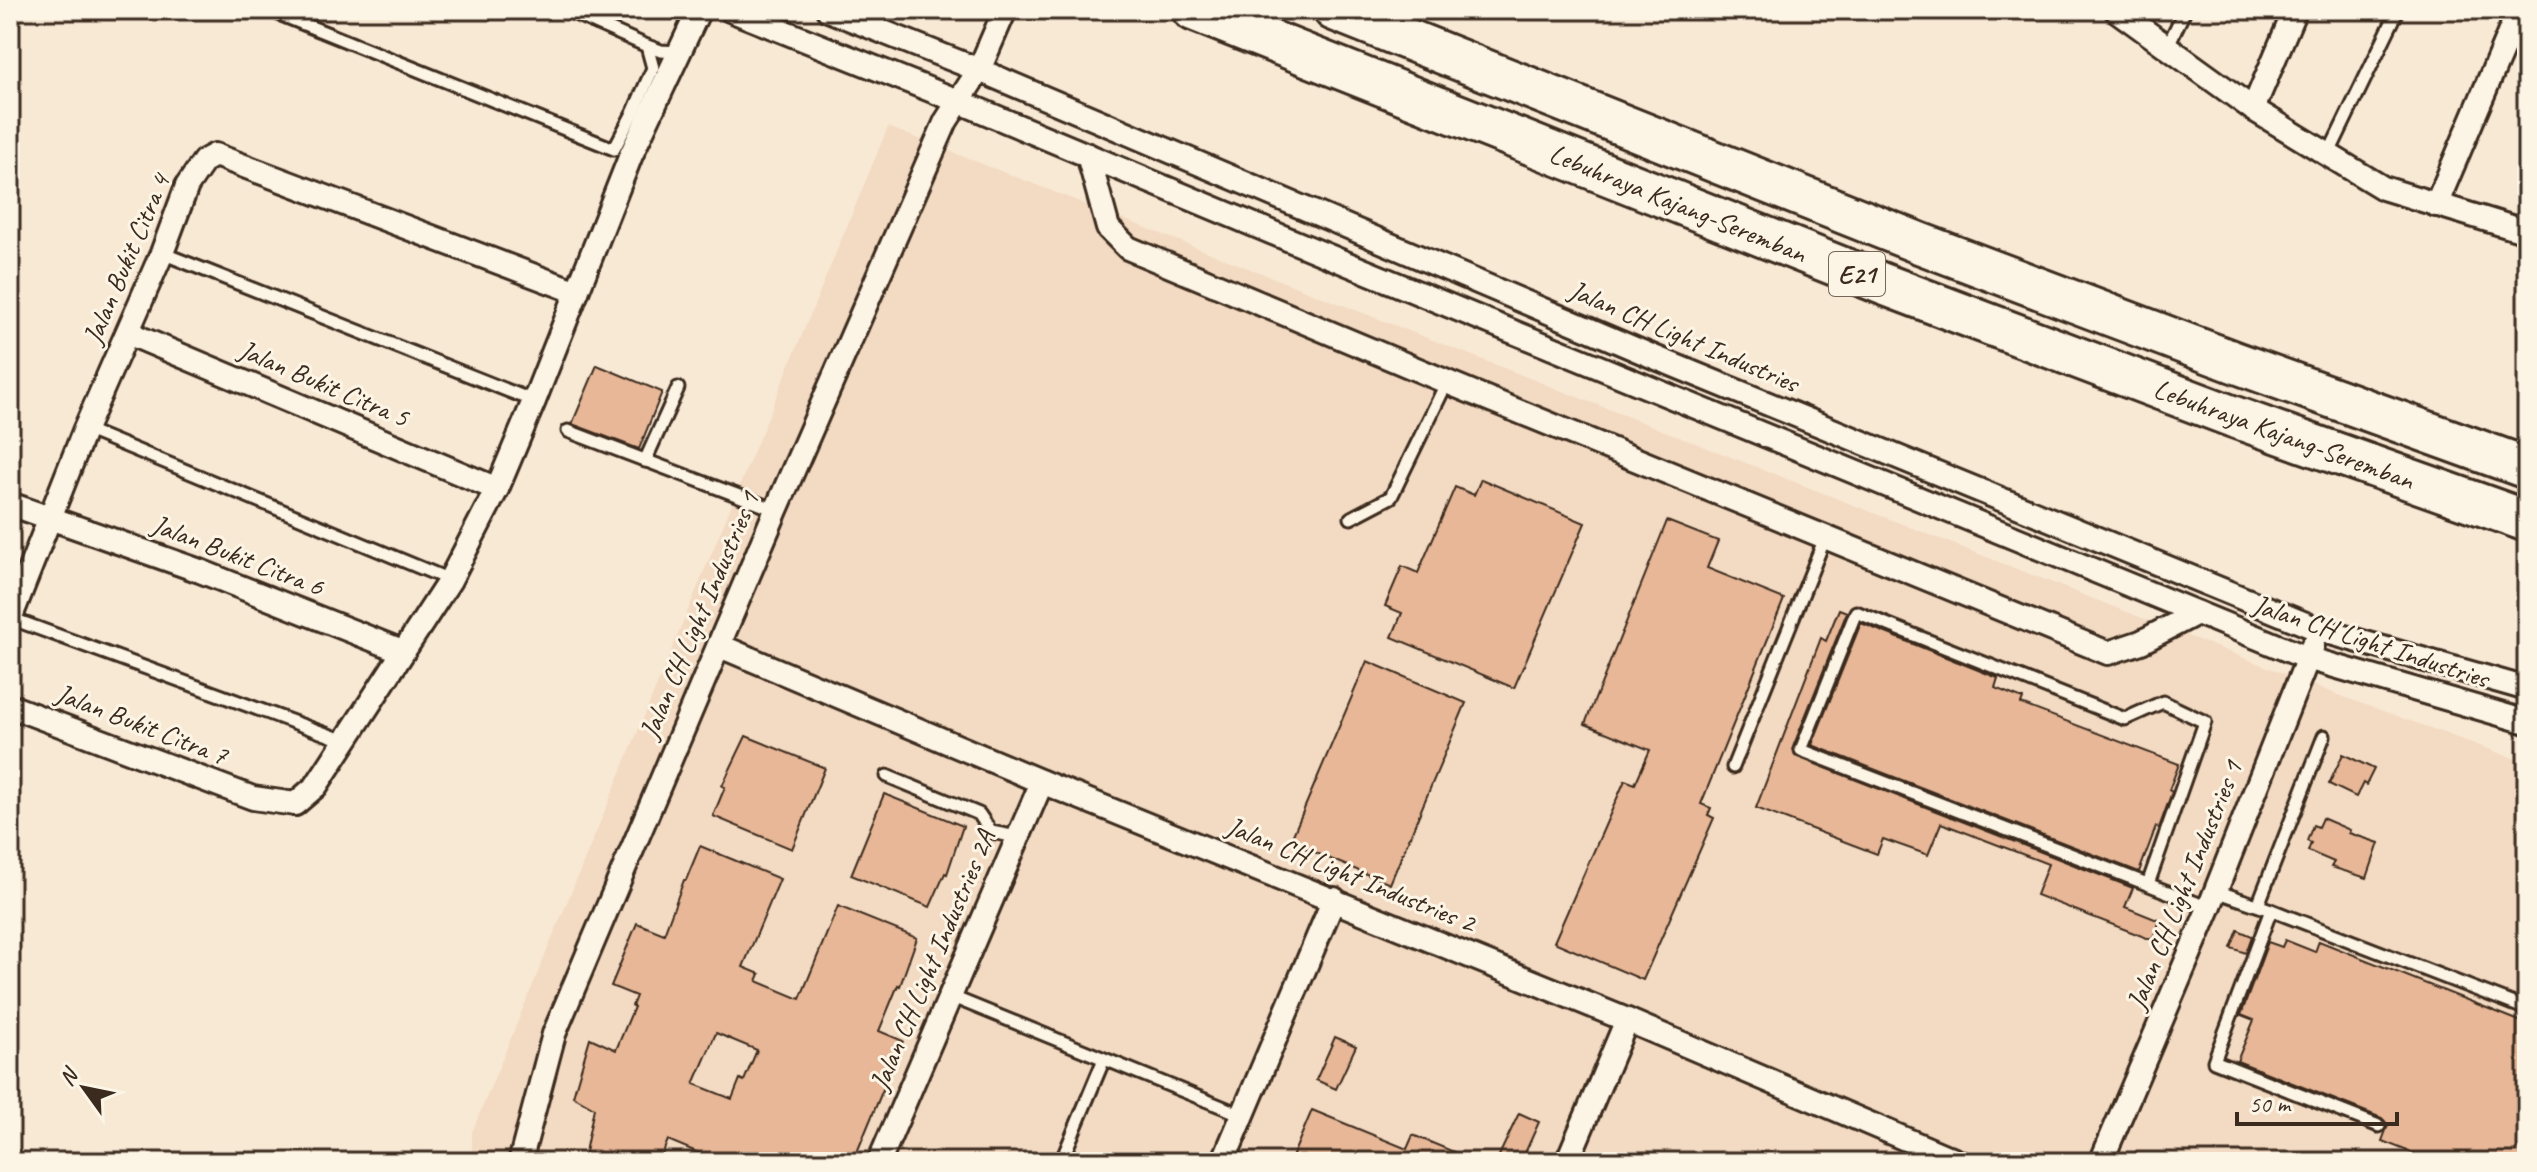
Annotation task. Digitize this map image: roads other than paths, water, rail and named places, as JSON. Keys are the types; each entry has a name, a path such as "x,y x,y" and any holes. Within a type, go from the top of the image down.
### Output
{"highway":[{"name":"Lebuhraya Kajang-Seremban","path":"1193,10 1927,301 2234,417 2527,521"},
{"name":"Lebuhraya Kajang-Seremban","path":"1334,10 1948,254 2527,468"}],"street":[{"path":"345,741 450,580 497,489 577,292 622,152 679,52 699,10"},
{"name":"Jalan CH Light Industries","path":"730,10 958,101 2307,658 2527,722"},
{"name":"Jalan CH Light Industries","path":"828,10 979,70 1611,339 2320,630 2527,689"},
{"name":"Jalan CH Light Industries 1","path":"520,1162 554,1034 776,510 946,121 979,70 1005,10"},
{"path":"2116,10 2253,109 2383,188 2527,232"},
{"path":"2253,109 2295,10"},
{"path":"2436,205 2519,10"},
{"name":"Jalan Bukit Citra 4","path":"10,618 187,186 204,161 215,155 577,292"},
{"path":"1088,155 1108,228 1128,248 1447,382 2108,653 2141,642 2197,613"},
{"name":"Jalan Bukit Citra 5","path":"128,333 497,489"},
{"name":"Jalan Bukit Citra 6","path":"10,504 200,571 402,651"},
{"name":"Jalan CH Light Industries 1","path":"2101,1162 2212,900 2320,630"},
{"name":"Jalan CH Light Industries 2","path":"720,646 1042,782 1627,1020 1959,1162"},
{"name":"Jalan Bukit Citra 7","path":"10,706 253,798 295,804 316,786 345,741"},
{"name":"Jalan CH Light Industries 2A","path":"879,1162 1042,782"},
{"path":"1223,1162 1334,899"},
{"path":"1567,1162 1627,1020"}],"lane":[{"path":"269,10 622,152 634,111 653,68 647,46"},
{"path":"566,10 647,46 679,52"},
{"path":"2167,48 2185,10"},
{"path":"2328,155 2398,10"},
{"path":"162,253 534,401"},
{"path":"1351,518 1391,497 1447,382"},
{"path":"645,461 678,388"},
{"path":"85,429 450,580"},
{"path":"568,431 776,510"},
{"path":"1733,767 1825,538"},
{"path":"2148,884 2205,722 2163,702 2125,719 1856,612 1801,750 2148,884 2212,900 2258,905 2527,1009"},
{"path":"10,618 345,741"},
{"path":"2258,905 2324,736"},
{"path":"887,776 979,814 991,832 1017,837"},
{"path":"2271,910 2214,1061 2379,1126"},
{"path":"950,996 1242,1115"},
{"path":"1061,1162 1104,1059"}]}
